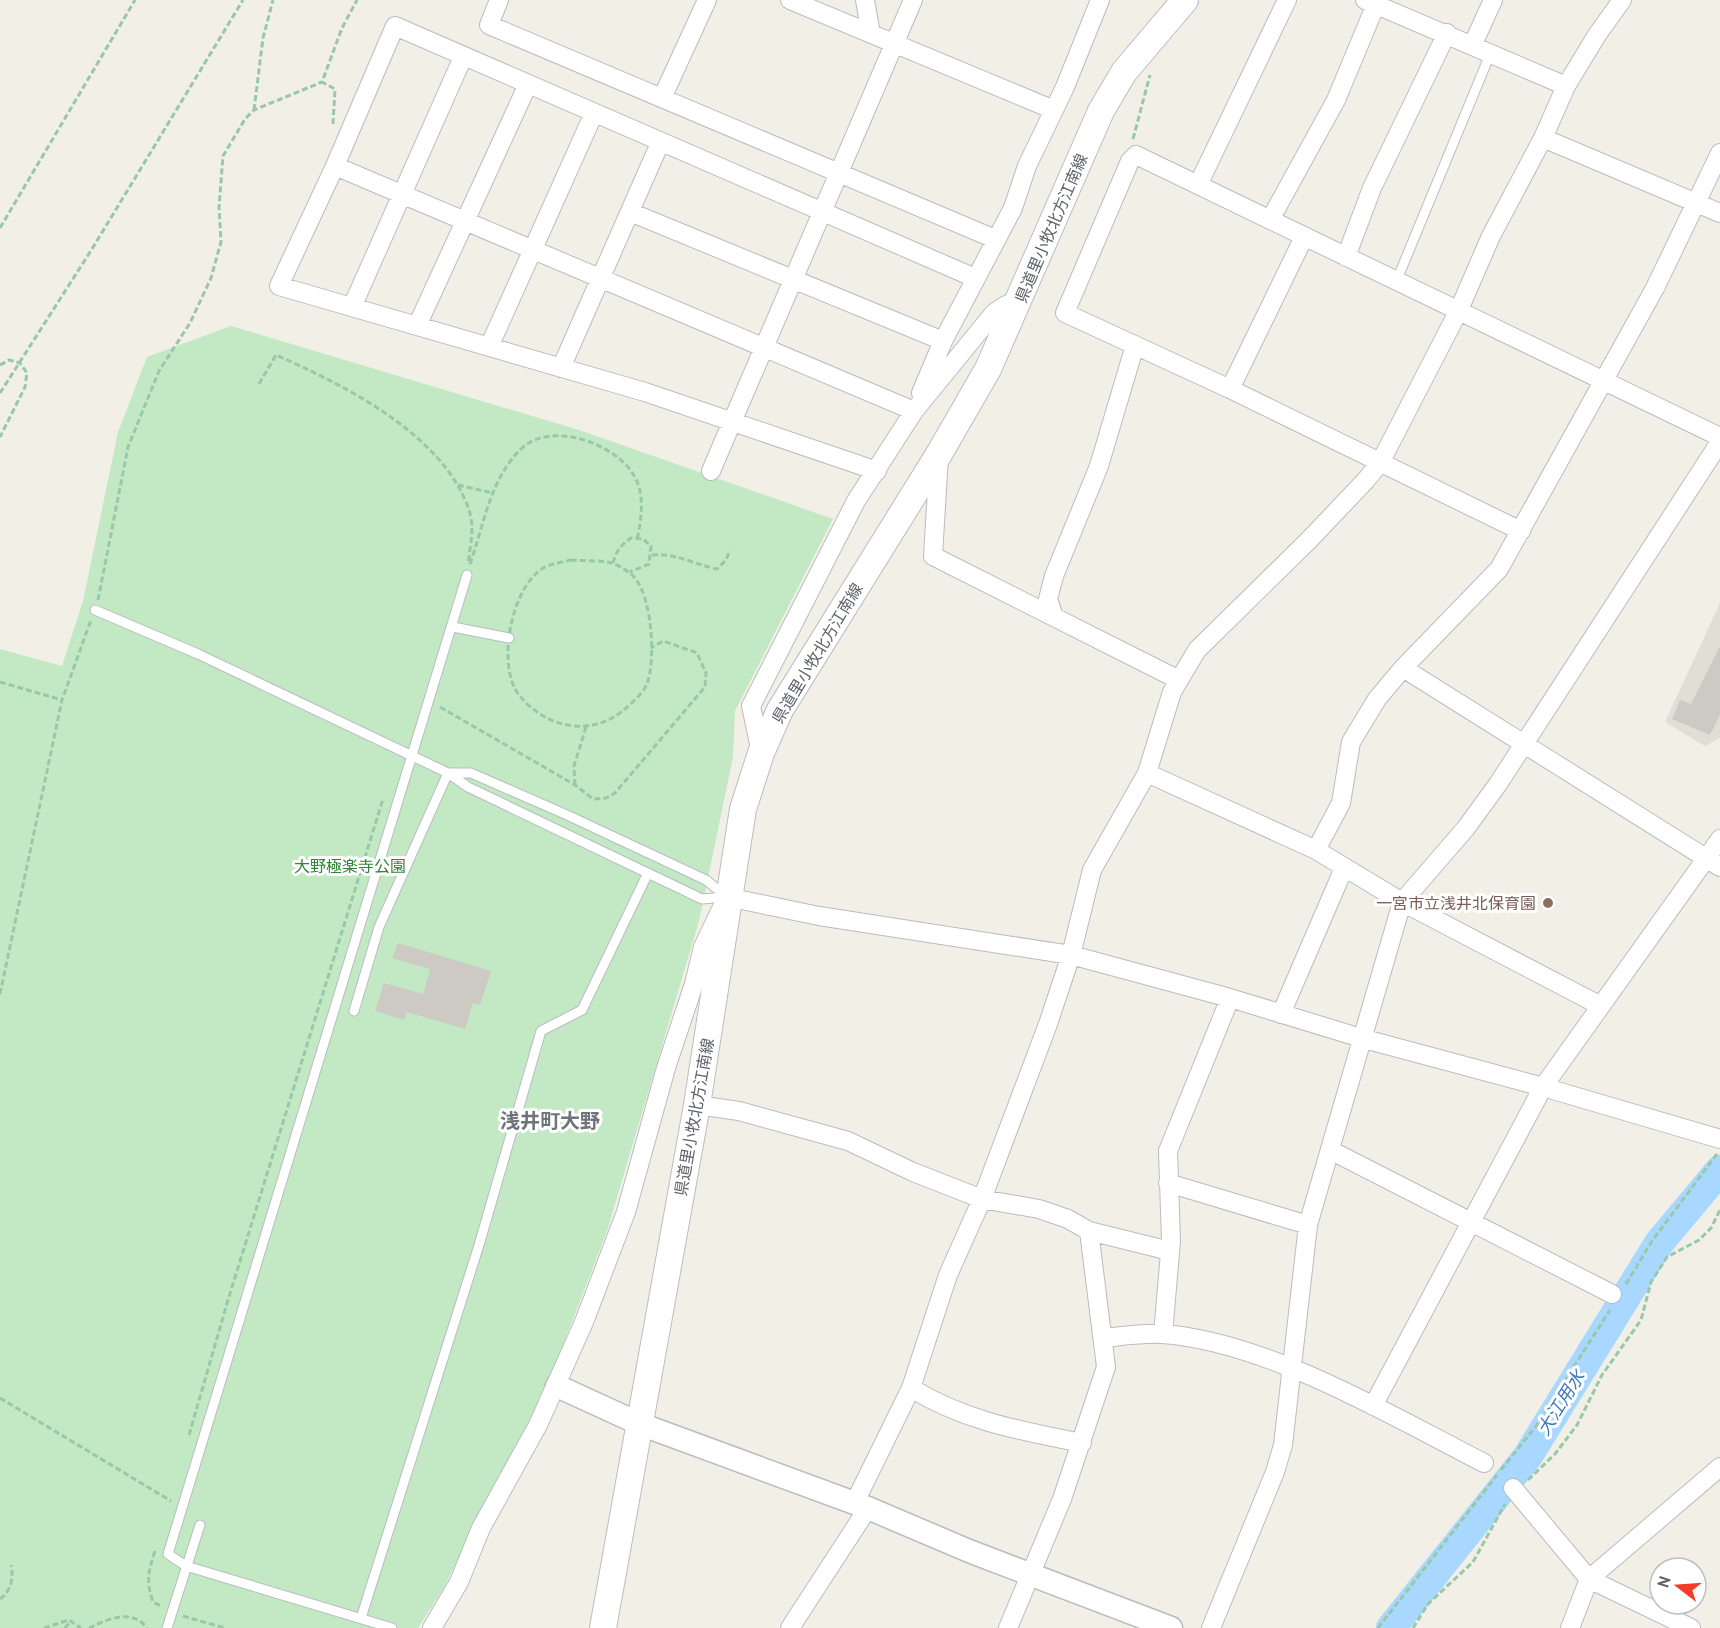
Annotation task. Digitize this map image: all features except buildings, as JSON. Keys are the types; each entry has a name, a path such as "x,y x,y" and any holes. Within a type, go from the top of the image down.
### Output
{"main road":[{"name":"県道里小牧北方江南線","path":"603,1628 697,1105 743,809 761,753 780,710 939,454 988,369 1101,111 1124,72 1185,0"}],"street":[{"path":"500,0 489,25 995,239"},
{"path":"662,99 708,0"},
{"path":"790,0 1054,110"},
{"path":"865,0 870,34"},
{"path":"711,471 913,0"},
{"path":"914,411 943,341 1013,208 1027,166 1054,110 1100,0"},
{"path":"1198,185 1287,0"},
{"path":"1473,44 1493,0"},
{"path":"790,1628 861,1506 911,1389 948,1275 982,1199 1071,955 1092,870 1147,773 1172,692 1197,650 1310,539 1380,463 1458,312 1491,236 1543,138 1566,86 1597,35 1623,0"},
{"path":"1270,220 1332,108 1371,2 1399,6 1447,33 1566,86"},
{"path":"877,471 645,392 279,286 335,166 395,26 975,278"},
{"path":"1346,257 1372,188 1447,33"},
{"path":"352,307 463,57"},
{"path":"417,326 528,84"},
{"path":"489,347 594,113"},
{"path":"1543,138 1720,213"},
{"path":"561,368 660,143"},
{"path":"1316,850 1341,803 1350,742 1377,699 1403,668 1499,569 1655,288 1720,153"},
{"path":"1521,531 1230,389 1065,313 1130,161 1136,155 1720,437"},
{"path":"335,166 914,411"},
{"path":"630,212 943,341"},
{"path":"1230,389 1304,237"},
{"path":"761,753 751,706 856,501 914,411 994,313 1006,304 1019,301"},
{"path":"1054,617 1048,599 1054,576 1099,466 1135,345"},
{"path":"1211,1628 1275,1472 1283,1445 1308,1225 1402,902 1466,828 1525,744 1720,442"},
{"path":"939,454 933,556 1179,680"},
{"path":"1403,668 1713,863"},
{"path":"1147,773 1316,850 1402,902 1599,1005"},
{"path":"1373,1406 1543,1087 1599,1005 1713,863 1720,839"},
{"path":"1281,1014 1344,868"},
{"path":"432,1628 459,1582 481,1528 511,1478 557,1386 626,1212 703,947 728,897 819,916 1071,955 1230,998 1361,1038 1543,1087 1720,1139"},
{"path":"1163,1335 1170,1251 1168,1151 1230,998"},
{"path":"697,1105 739,1111 848,1141 913,1172 982,1199 1039,1209 1068,1219 1089,1231 1170,1251"},
{"path":"1330,1150 1616,1296"},
{"path":"1168,1183 1308,1225"},
{"path":"1008,1628 1062,1500 1106,1367 1095,1298 1089,1231"},
{"path":"1103,1338 1163,1335 1222,1345 1271,1360 1373,1406 1484,1464"},
{"path":"557,1386 640,1424 861,1506 1171,1628"},
{"path":"911,1389 963,1416 1082,1443"},
{"path":"1570,1628 1589,1579 1720,1467"},
{"path":"1514,1490 1589,1579 1691,1628"}],"lane":[{"path":"1396,282 1491,52"},
{"path":"392,1628 186,1566 168,1554 467,575"},
{"path":"95,610 198,654 448,773 468,787 702,899 728,897"},
{"path":"453,627 509,638"},
{"path":"448,773 471,774 567,815 706,880 728,897"},
{"path":"354,1011 379,927 448,773"},
{"path":"361,1618 479,1245 541,1031 582,1010 648,873"},
{"path":"167,1628 200,1525"}],"path":[{"path":"0,228 135,0"},
{"path":"0,393 243,0"},
{"path":"254,110 263,38 273,0"},
{"path":"0,994 62,700 95,610 128,447 159,371 190,323 211,278 221,242 219,207 224,156 245,119 254,110 322,82 342,28 357,0"},
{"path":"1136,155 1133,140 1152,68"},
{"path":"322,82 335,89 332,134"},
{"path":"259,384 276,355 386,412 411,433 458,485 470,511 472,525 467,575"},
{"path":"0,365 9,360 20,363 27,373 24,387 0,437"},
{"path":"467,575 503,471 523,447 546,436 589,442 619,456 639,485 641,524 637,539"},
{"path":"458,485 494,493"},
{"path":"613,563 615,553 622,545 631,538 643,539 651,546 652,555 649,564 628,572"},
{"path":"652,555 684,556 695,563 717,569 726,560 730,550"},
{"path":"572,560 613,563 635,577 644,596 652,658 646,685 635,700 619,715 595,726 576,728 549,721 531,708 517,693 510,667 509,638 519,599 531,579 544,567 572,560"},
{"path":"429,701 575,785 593,799 606,798 615,793 705,687 706,673 697,653 663,641 651,648"},
{"path":"0,682 62,700"},
{"path":"575,785 574,766 586,727"},
{"path":"188,1441 228,1300 384,796"},
{"path":"1378,1628 1536,1426 1652,1241 1720,1150"},
{"path":"1413,1628 1444,1586 1473,1563 1514,1490 1555,1454 1577,1425 1602,1375 1641,1320 1651,1282 1667,1257 1699,1240 1711,1228 1720,1209"},
{"path":"0,1398 171,1501"},
{"path":"168,1512 174,1492"},
{"path":"157,1544 147,1576 153,1602 172,1613 225,1628"},
{"path":"0,1599 10,1586 13,1575 11,1565"},
{"path":"89,1628 123,1616 142,1621 147,1628"},
{"path":"65,1628 71,1621"},
{"path":"44,1628 71,1621 81,1628"}],"shaded area":[{"path":"1720,603 1720,738 1705,746 1665,722"}],"green space":[{"name":"大野極楽寺公園","path":"231,326 579,430 833,519 735,711 733,757 699,921 607,1231 549,1381 443,1589 418,1628 0,1628 0,649 62,666 83,601 118,432 147,357"}],"waterway":[{"name":"大江用水","path":"1391,1628 1528,1456 1659,1243 1720,1170"}],"place":[{"name":"一宮市立浅井北保育園","path":"1548,903"}],"district":[{"name":"浅井町大野","path":"550,1121"}]}
